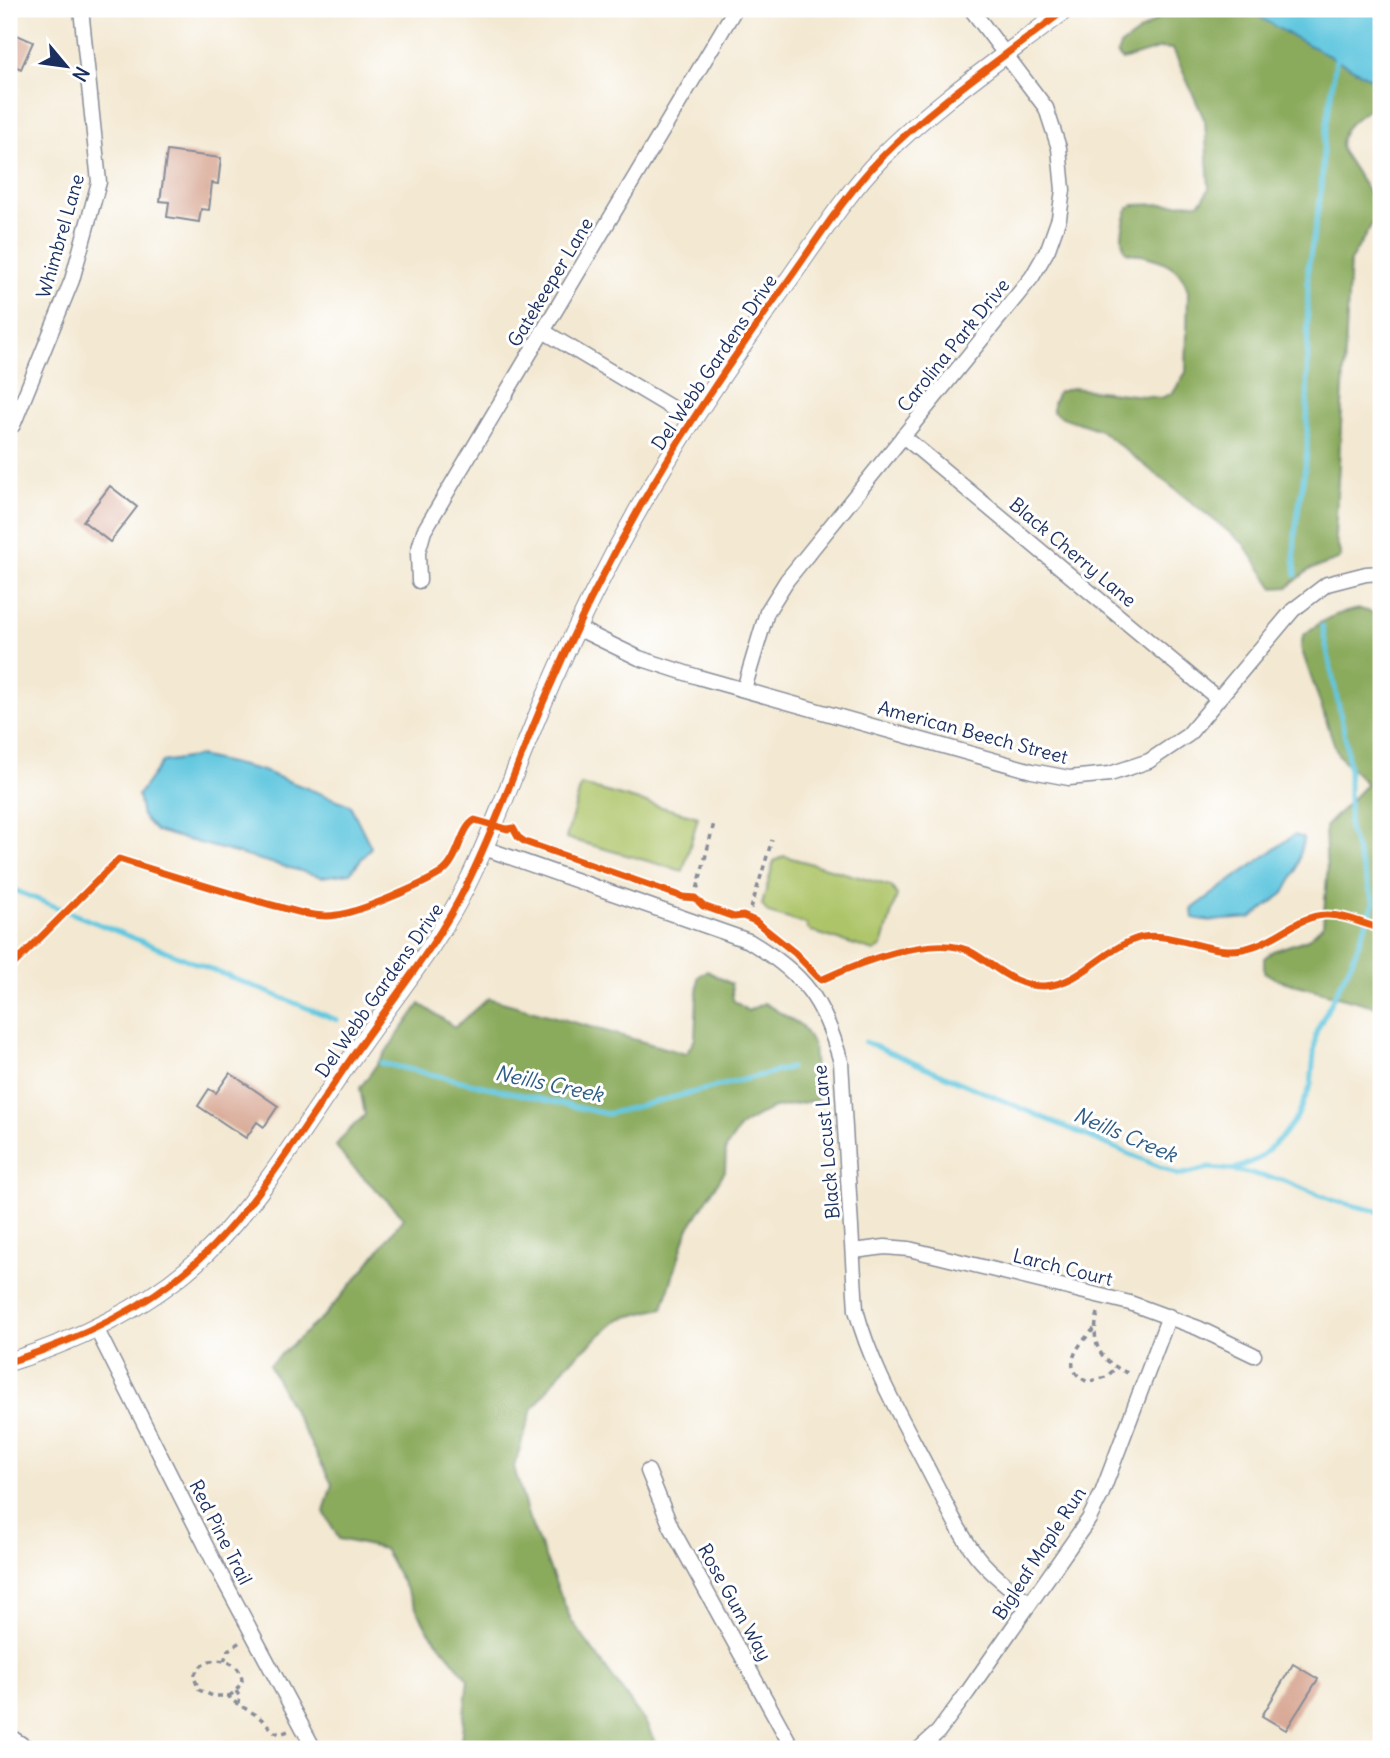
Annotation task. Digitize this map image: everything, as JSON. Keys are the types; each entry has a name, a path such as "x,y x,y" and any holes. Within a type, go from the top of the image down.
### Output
{"street":[{"name":"Whimbrel Lane","path":"13,425 72,280 99,181 80,9"},
{"name":"Gatekeeper Lane","path":"419,582 418,552 424,531 735,9"},
{"name":"Carolina Park Drive","path":"744,689 767,612 787,580 1032,277 1048,249 1059,218 1063,190 1059,148 1046,107 971,9"},
{"name":"Del Webb Gardens Drive","path":"9,1362 58,1347 97,1330 160,1290 206,1253 252,1200 451,914 484,848 542,705 577,628 633,518 692,420 756,326 864,176 912,130 1066,9"},
{"path":"543,331 692,420"},
{"name":"Black Cherry Lane","path":"903,436 1217,698"},
{"name":"American Beech Street","path":"577,628 639,658 698,677 1032,771 1069,778 1110,774 1149,761 1188,735 1293,610 1326,584 1381,573"},
{"name":"Black Locust Lane","path":"484,848 749,941 796,975 816,999 829,1023 841,1062 856,1310 864,1340 876,1370 960,1529 979,1559 1000,1581 1030,1603"},
{"name":"Larch Court","path":"854,1251 885,1247 909,1249 1130,1303 1169,1316 1254,1356"},
{"name":"Bigleaf Maple Run","path":"919,1749 938,1732 1089,1519 1102,1493 1169,1316"},
{"name":"Red Pine Trail","path":"97,1330 213,1560 314,1749"},
{"name":"Rose Gum Way","path":"648,1471 671,1527 793,1749"},
{"path":"9,1736 29,1749"}],"path":[{"path":"695,898 714,823"},
{"path":"738,916 752,919 760,870 772,840"},
{"path":"683,897 695,898 703,906"},
{"path":"1098,1313 1094,1329 1100,1353 1116,1368 1130,1374"},
{"path":"1094,1329 1076,1349 1073,1371 1088,1382 1105,1377 1116,1368"},
{"path":"224,1661 225,1654 240,1642"},
{"path":"224,1661 240,1670 242,1681 236,1691 229,1696 206,1694 199,1690 194,1676 200,1666 205,1662 224,1661"},
{"path":"236,1691 240,1696 239,1703"},
{"path":"229,1696 231,1700 258,1716 275,1732 280,1734 290,1731"}],"green space":[{"path":"1171,9 1381,9 1381,105 1377,103 1351,123 1341,143 1342,151 1377,205 1378,214 1350,261 1335,536 1341,556 1338,560 1309,570 1288,587 1274,588 1243,543 1100,430 1053,412 1053,403 1058,392 1072,388 1161,398 1173,393 1186,372 1188,292 1185,282 1173,267 1156,259 1126,252 1122,236 1128,208 1134,205 1199,203 1209,188 1205,121 1173,49 1161,48 1122,60 1117,54 1120,46"},
{"path":"1360,609 1381,615 1381,1008 1278,980 1264,972 1264,958 1273,951 1308,939 1323,925 1327,876 1325,827 1367,784 1338,755 1301,648 1303,636 1316,626 1336,615"},
{"path":"581,785 698,817 683,871 566,838"},
{"path":"784,856 891,886 897,895 882,946 874,951 813,932 806,924 768,913 762,905 774,861"},
{"path":"707,971 731,984 733,1000 748,1011 764,1003 802,1026 813,1045 817,1100 770,1109 741,1126 726,1148 725,1171 687,1231 663,1308 619,1319 567,1364 532,1410 514,1467 529,1519 571,1620 647,1725 658,1749 460,1749 468,1679 428,1630 384,1549 339,1539 324,1512 332,1484 269,1365 326,1314 404,1217 346,1160 336,1146 365,1115 360,1088 420,1004 455,1027 488,998 686,1054 695,1039 698,977"}],"water":[{"path":"1247,9 1381,9 1381,84 1279,29"},
{"path":"199,756 260,770 350,805 371,847 350,873 322,877 156,831 142,816 138,795 162,762"},
{"path":"1294,835 1304,838 1296,871 1284,893 1251,918 1210,921 1193,918 1192,909"}],"building":[{"path":"17,35 33,42 21,69 9,63 9,51"},
{"path":"167,151 221,158 218,184 212,183 209,210 201,209 199,222 167,217 169,202 160,201"},
{"path":"110,486 137,507 110,542 83,521"},
{"path":"230,1073 278,1106 264,1127 257,1122 246,1138 198,1106 209,1089 216,1093"},
{"path":"1293,1664 1318,1679 1286,1730 1262,1716"}],"waterway":[{"path":"1296,575 1296,528 1307,451 1308,268 1321,193 1323,151 1336,59 1339,54"},
{"path":"1232,1170 1258,1159 1283,1136 1297,1117 1311,1085 1316,1032 1352,961 1374,903 1349,829 1346,741 1322,626"},
{"name":"Neills Creek","path":"9,888 337,1020"},
{"name":"Neills Creek","path":"865,1042 1179,1175 1209,1168 1232,1170 1282,1180 1335,1201 1381,1212"},
{"name":"Neills Creek","path":"381,1063 607,1114 790,1068"}],"cycle path":[{"path":"9,1362 89,1331 163,1289 207,1252 247,1207 443,928 487,840 542,705 592,596 665,463 735,357 833,216 881,158 947,99 1066,9"},
{"path":"9,969 119,859 293,911 328,916 360,909 441,873 452,860 466,830 475,820 507,829 513,828 525,842 683,897 695,898 703,906 734,917 743,916 755,921 795,953 821,980 897,952 939,946 958,947 973,953 1015,980 1044,986 1069,980 1121,945 1144,937 1156,936 1215,949 1242,949 1268,940 1302,921 1325,915 1346,918 1381,929"}]}
